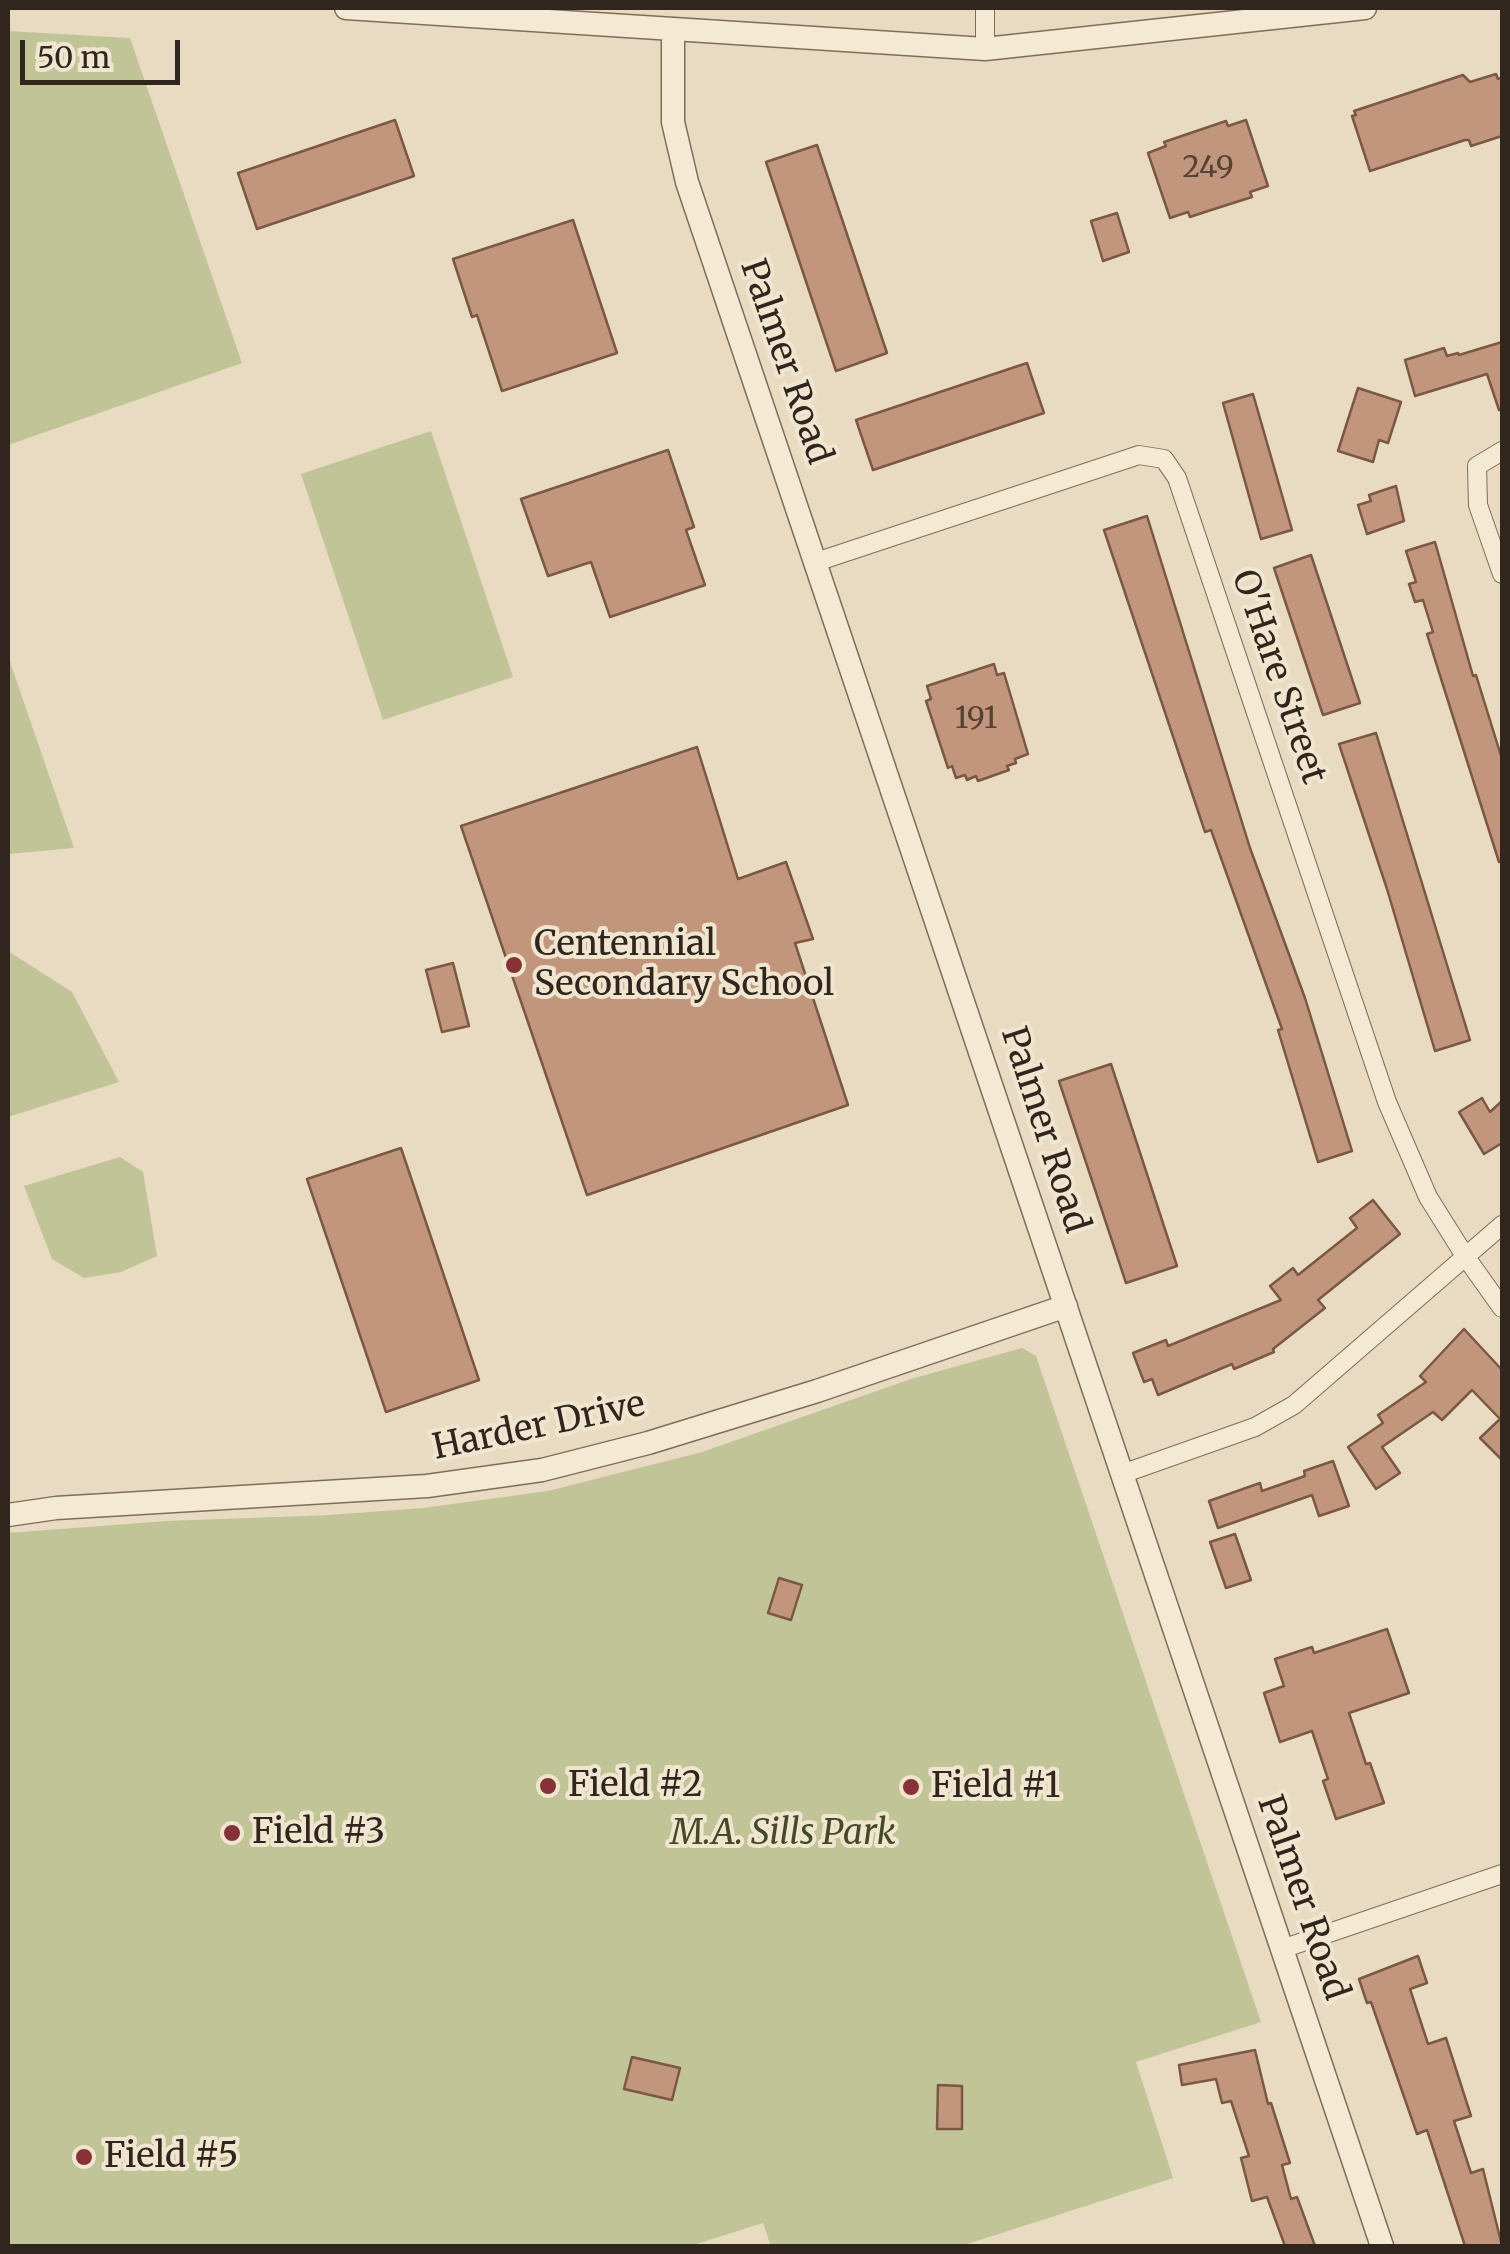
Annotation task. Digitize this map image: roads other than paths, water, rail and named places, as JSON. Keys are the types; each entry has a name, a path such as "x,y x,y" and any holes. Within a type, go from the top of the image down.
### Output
{"street":[{"path":"346,8 984,49 1365,8"},
{"path":"984,8 984,49"},
{"name":"Palmer Road","path":"673,30 671,90 678,154 1382,2246"},
{"path":"1502,452 1477,466 1478,505 1502,574"},
{"name":"O'Hare Street","path":"816,562 1140,455 1164,458 1177,478 1387,1102 1428,1197 1465,1256"},
{"path":"1122,1474 1255,1427 1294,1406 1502,1224"},
{"path":"1465,1256 1502,1308"},
{"name":"Harder Drive","path":"8,1514 427,1486 542,1470 648,1443 798,1397 1066,1306"},
{"path":"1282,1948 1502,1874"}],"place":[{"name":"Centennial Secondary School","path":"514,965"},
{"name":"Field #2","path":"548,1786"},
{"name":"Field #1","path":"911,1787"},
{"name":"Field #3","path":"232,1833"},
{"name":"Field #5","path":"84,2157"}],"park label":[{"name":"M.A. Sills Park","path":"783,1834"}]}
